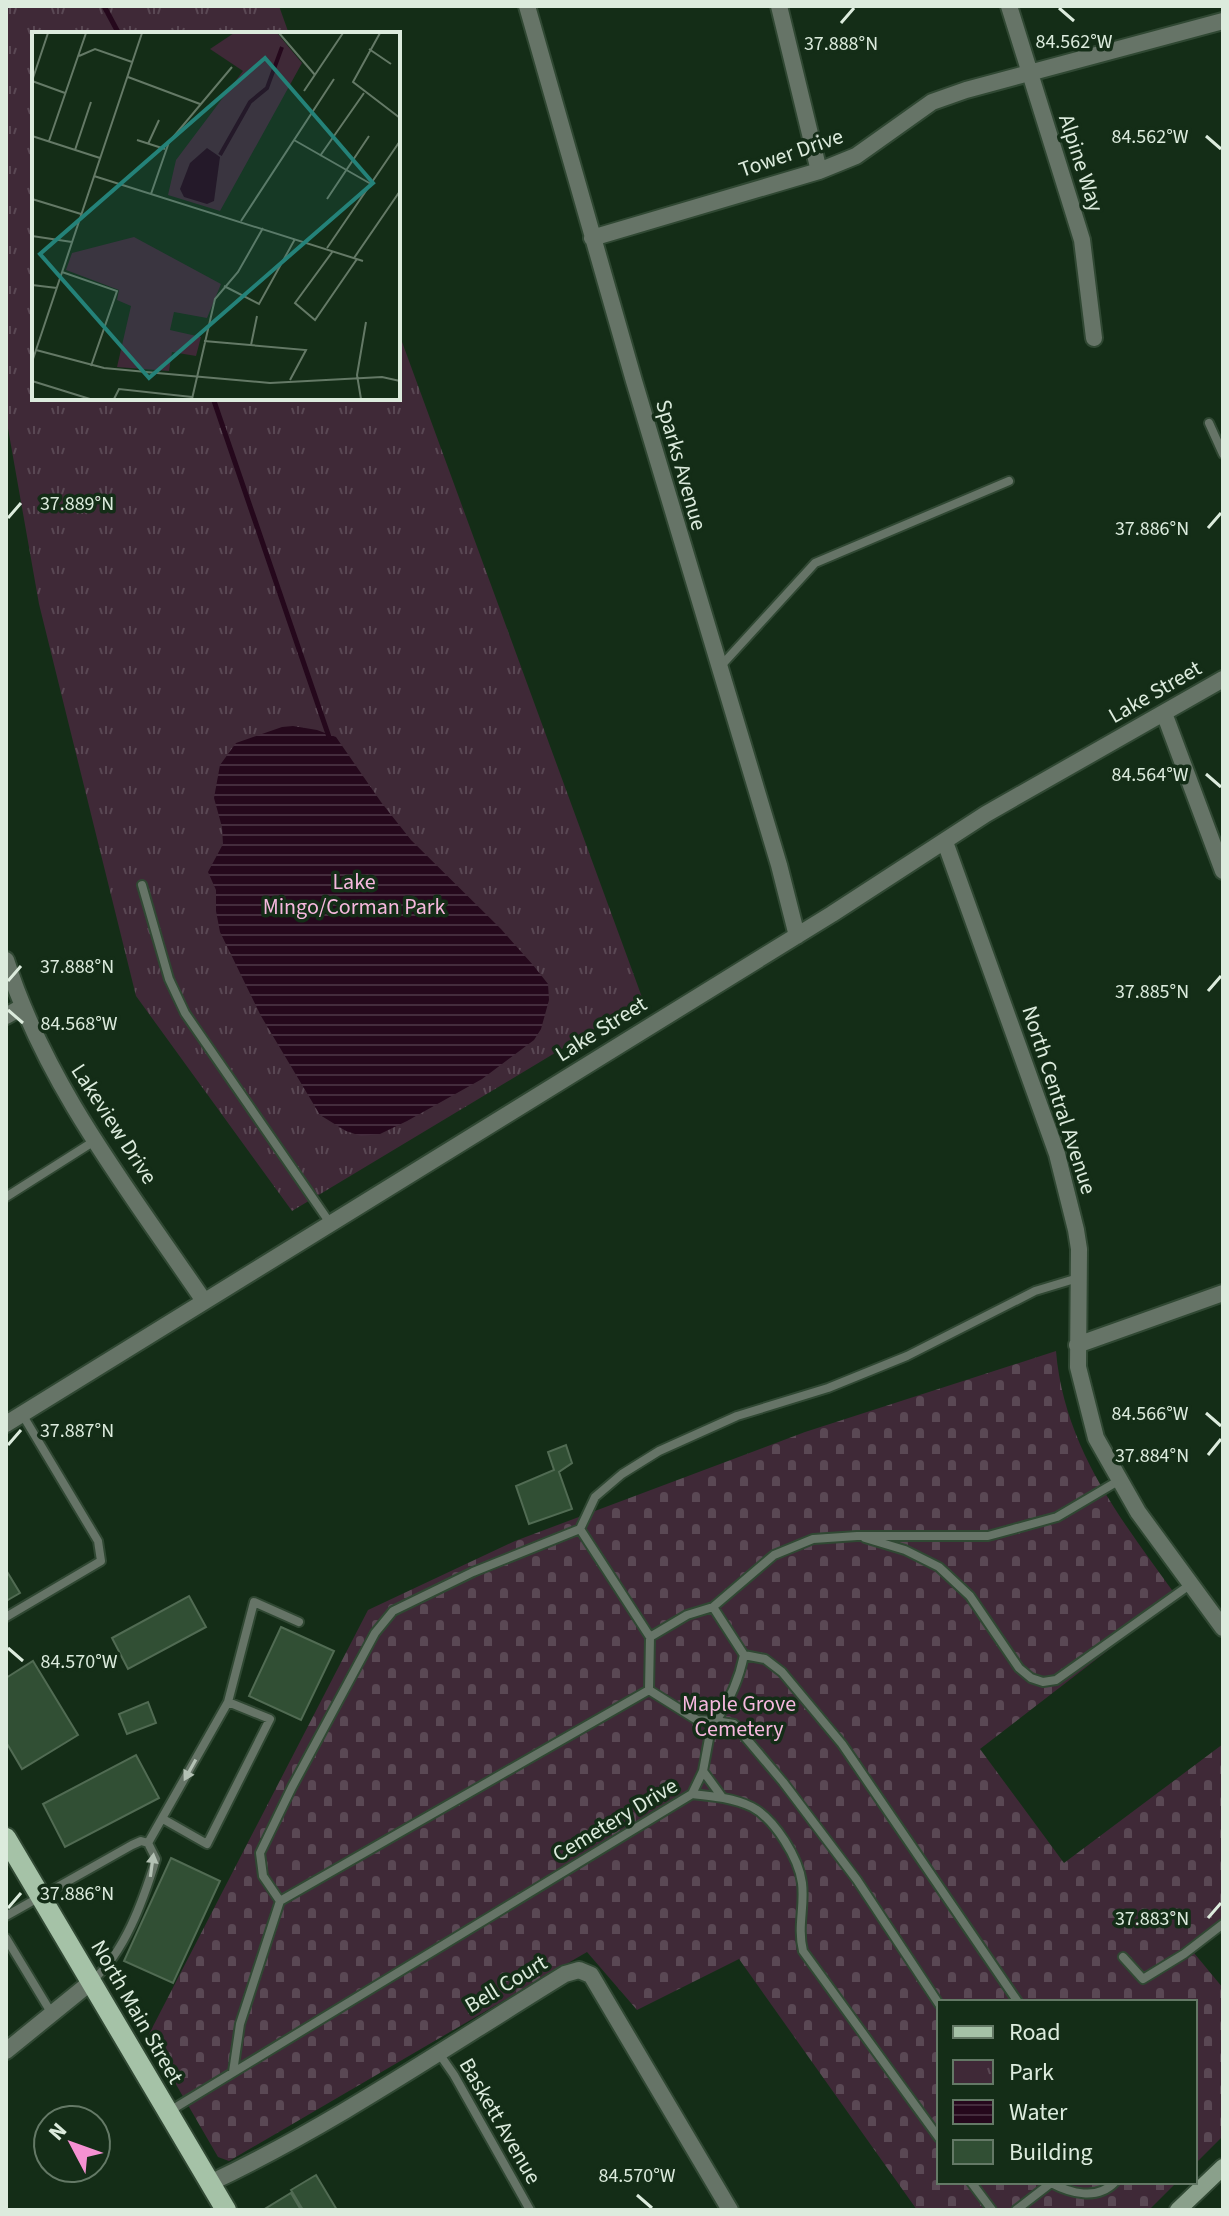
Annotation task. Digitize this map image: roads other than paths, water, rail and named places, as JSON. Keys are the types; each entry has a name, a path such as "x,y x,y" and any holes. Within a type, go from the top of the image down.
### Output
{"main road":[{"name":"North Main Street","path":"6,1838 226,2210"},
{"path":"1178,2210 1223,2167"}],"street":[{"name":"Sparks Avenue","path":"527,6 592,238 763,810 797,936"},
{"path":"779,6 819,171"},
{"name":"Alpine Way","path":"1009,6 1082,240 1094,338"},
{"path":"1219,6 1223,21"},
{"name":"Tower Drive","path":"592,238 819,171 856,156 932,102 966,90 1223,21"},
{"name":"Lake Street","path":"6,1424 797,936 986,814 1223,679"},
{"path":"1164,713 1223,871"},
{"name":"North Central Avenue","path":"945,842 1057,1154 1076,1230 1078,1367 1096,1438 1118,1481 1223,1628"},
{"name":"Lakeview Drive","path":"6,960 39,1046 96,1140 204,1301"},
{"path":"6,1016 22,1007"},
{"path":"1077,1345 1223,1293"},
{"name":"Bell Court","path":"210,2183 343,2110 565,1974 579,1970 586,1971 645,2064 730,2210"},
{"path":"6,2051 91,1982"}],"lane":[{"path":"1209,423 1223,454"},
{"path":"719,669 815,563 1009,481"},
{"path":"142,885 169,979 185,1013 330,1223"},
{"path":"6,1197 96,1140"},
{"path":"280,1901 263,1876 260,1853 375,1633 393,1611 473,1572 580,1529 595,1497 622,1474 659,1451 737,1416 828,1388 907,1356 1035,1291 1078,1278"},
{"path":"6,1617 101,1561 98,1541 22,1414"},
{"path":"650,1637 687,1615 713,1607 774,1555 813,1539 988,1536 1057,1517 1118,1481"},
{"path":"580,1529 650,1637 649,1690"},
{"path":"857,1536 905,1550 939,1567 970,1596 1019,1668 1031,1678 1043,1682 1056,1680 1191,1584"},
{"path":"148,1843 228,1702 254,1602 299,1622"},
{"path":"713,1607 744,1655 765,1659 782,1672 842,1744 1017,2000"},
{"path":"692,1794 703,1771 710,1733 735,1689 744,1655"},
{"path":"233,2072 240,2024 280,1901 649,1690"},
{"path":"649,1690 697,1720 734,1724 783,1782 857,1880 937,2001"},
{"path":"163,1819 207,1844 270,1719 228,1702"},
{"path":"703,1771 722,1797"},
{"name":"Cemetery Drive","path":"167,2112 692,1794 722,1797 755,1808 779,1833 797,1860 803,1886 799,1934 803,1951 937,2135"},
{"path":"6,1916 132,1845 141,1841 148,1843 156,1859 150,1879 114,1958 91,1982"},
{"path":"1123,1957 1143,1979 1184,1954 1223,1924"},
{"path":"6,1938 52,2014"},
{"name":"Baskett Avenue","path":"438,2051 530,2210"},
{"path":"972,2184 992,2210"},
{"path":"1016,2210 1048,2184"},
{"path":"1055,2184 1071,2193 1094,2193 1113,2184"}],"water":[{"path":"293,726 336,737 411,840 501,929 548,984 549,1000 541,1029 534,1040 482,1079 380,1134 361,1136 320,1115 261,1016 220,932 216,890 208,872 223,844 214,798 220,765 236,743"}],"waterway":[{"path":"104,6 118,32"},
{"path":"214,400 329,737"}],"park label":[{"name":"Lake Mingo/Corman Park","path":"354,894"},
{"name":"Maple Grove Cemetery","path":"739,1716"}]}
